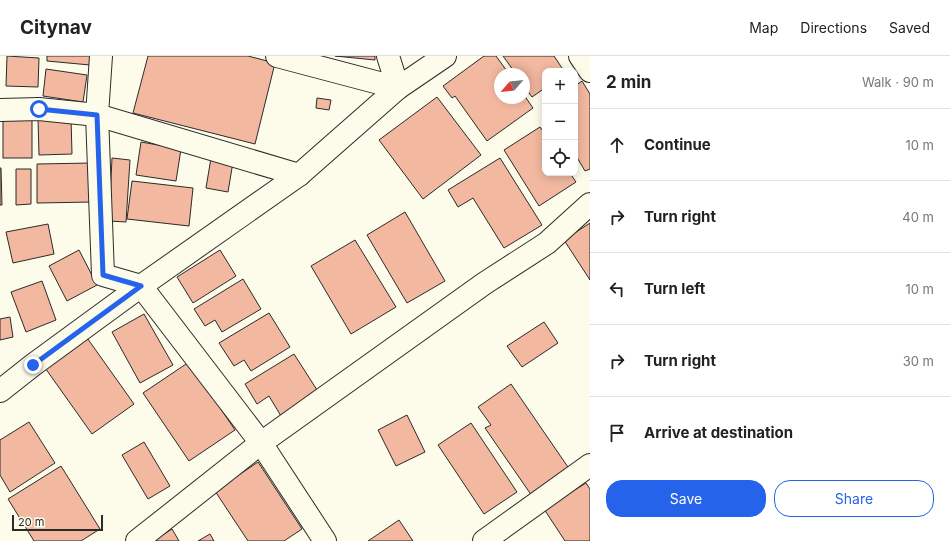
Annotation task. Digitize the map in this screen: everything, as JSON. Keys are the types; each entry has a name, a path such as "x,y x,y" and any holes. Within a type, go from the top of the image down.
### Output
{"street":[{"path":"101,56 97,115 103,275 141,286 261,443 325,541"},
{"path":"276,56 398,88"},
{"path":"388,56 398,88"},
{"path":"0,391 141,286 299,176 398,88 445,56"},
{"path":"580,56 590,71"},
{"path":"0,110 39,109 97,115 299,176"},
{"path":"137,541 261,443 485,283 547,243 590,204"},
{"path":"484,541 590,465"}],"building":[{"path":"7,56 39,58 38,87 6,86"},
{"path":"47,56 91,56 90,65 47,61"},
{"path":"148,56 248,56 275,63 255,144 133,113"},
{"path":"335,56 375,56 375,60"},
{"path":"484,56 496,56 505,68 494,68 494,104 530,104 533,108 487,141 455,96 452,98 443,86"},
{"path":"503,56 554,56 562,68 542,68 542,90 532,97 530,94 530,68 512,68"},
{"path":"46,69 87,75 83,102 43,96"},
{"path":"582,81 590,94 590,169 585,171 578,159 578,84"},
{"path":"437,97 481,155 423,199 379,140"},
{"path":"317,98 331,100 329,110 316,108"},
{"path":"71,118 72,154 39,155 38,119"},
{"path":"3,119 32,119 32,158 3,158"},
{"path":"540,127 542,130 542,176 572,176 576,182 539,206 504,150"},
{"path":"141,142 181,149 176,181 136,175"},
{"path":"112,158 130,160 126,222 109,221"},
{"path":"211,158 233,162 228,192 206,188"},
{"path":"500,158 542,225 504,248 473,198 458,207 448,190"},
{"path":"92,163 93,202 37,203 37,164"},
{"path":"1,168 2,205 0,205"},
{"path":"16,169 31,169 31,204 16,205"},
{"path":"132,181 193,188 189,226 127,219"},
{"path":"405,212 445,281 407,303 367,235"},
{"path":"590,223 590,280 564,240"},
{"path":"48,224 54,254 13,263 6,232"},
{"path":"355,240 396,307 351,334 311,266"},
{"path":"79,250 97,285 67,301 49,266"},
{"path":"220,250 236,276 193,303 177,277"},
{"path":"243,279 261,309 222,332 215,320 205,326 194,309"},
{"path":"42,281 56,320 26,332 11,292"},
{"path":"269,313 290,347 251,371 244,360 234,366 219,343"},
{"path":"144,314 173,365 140,383 112,332"},
{"path":"10,317 13,337 0,340 0,319"},
{"path":"544,322 558,343 522,367 507,346"},
{"path":"85,335 134,404 92,434 43,365"},
{"path":"294,354 319,393 281,416 269,396 257,404 245,384"},
{"path":"189,362 235,430 189,461 143,393"},
{"path":"511,384 570,470 532,496 485,428 491,425 478,407"},
{"path":"407,415 425,452 396,466 378,430"},
{"path":"29,422 55,463 10,492 0,475 0,440"},
{"path":"471,423 517,492 484,514 438,445"},
{"path":"144,442 170,486 148,499 122,455"},
{"path":"258,462 302,529 284,541 248,541 215,491"},
{"path":"61,466 100,529 81,541 34,541 8,499"},
{"path":"586,483 590,489 590,541 565,541 544,509"},
{"path":"399,520 413,541 368,541"},
{"path":"172,529 179,541 153,541"},
{"path":"210,534 214,541 198,541"}],"route":[{"path":"33,365 141,286 103,275 97,115 39,109"}]}
